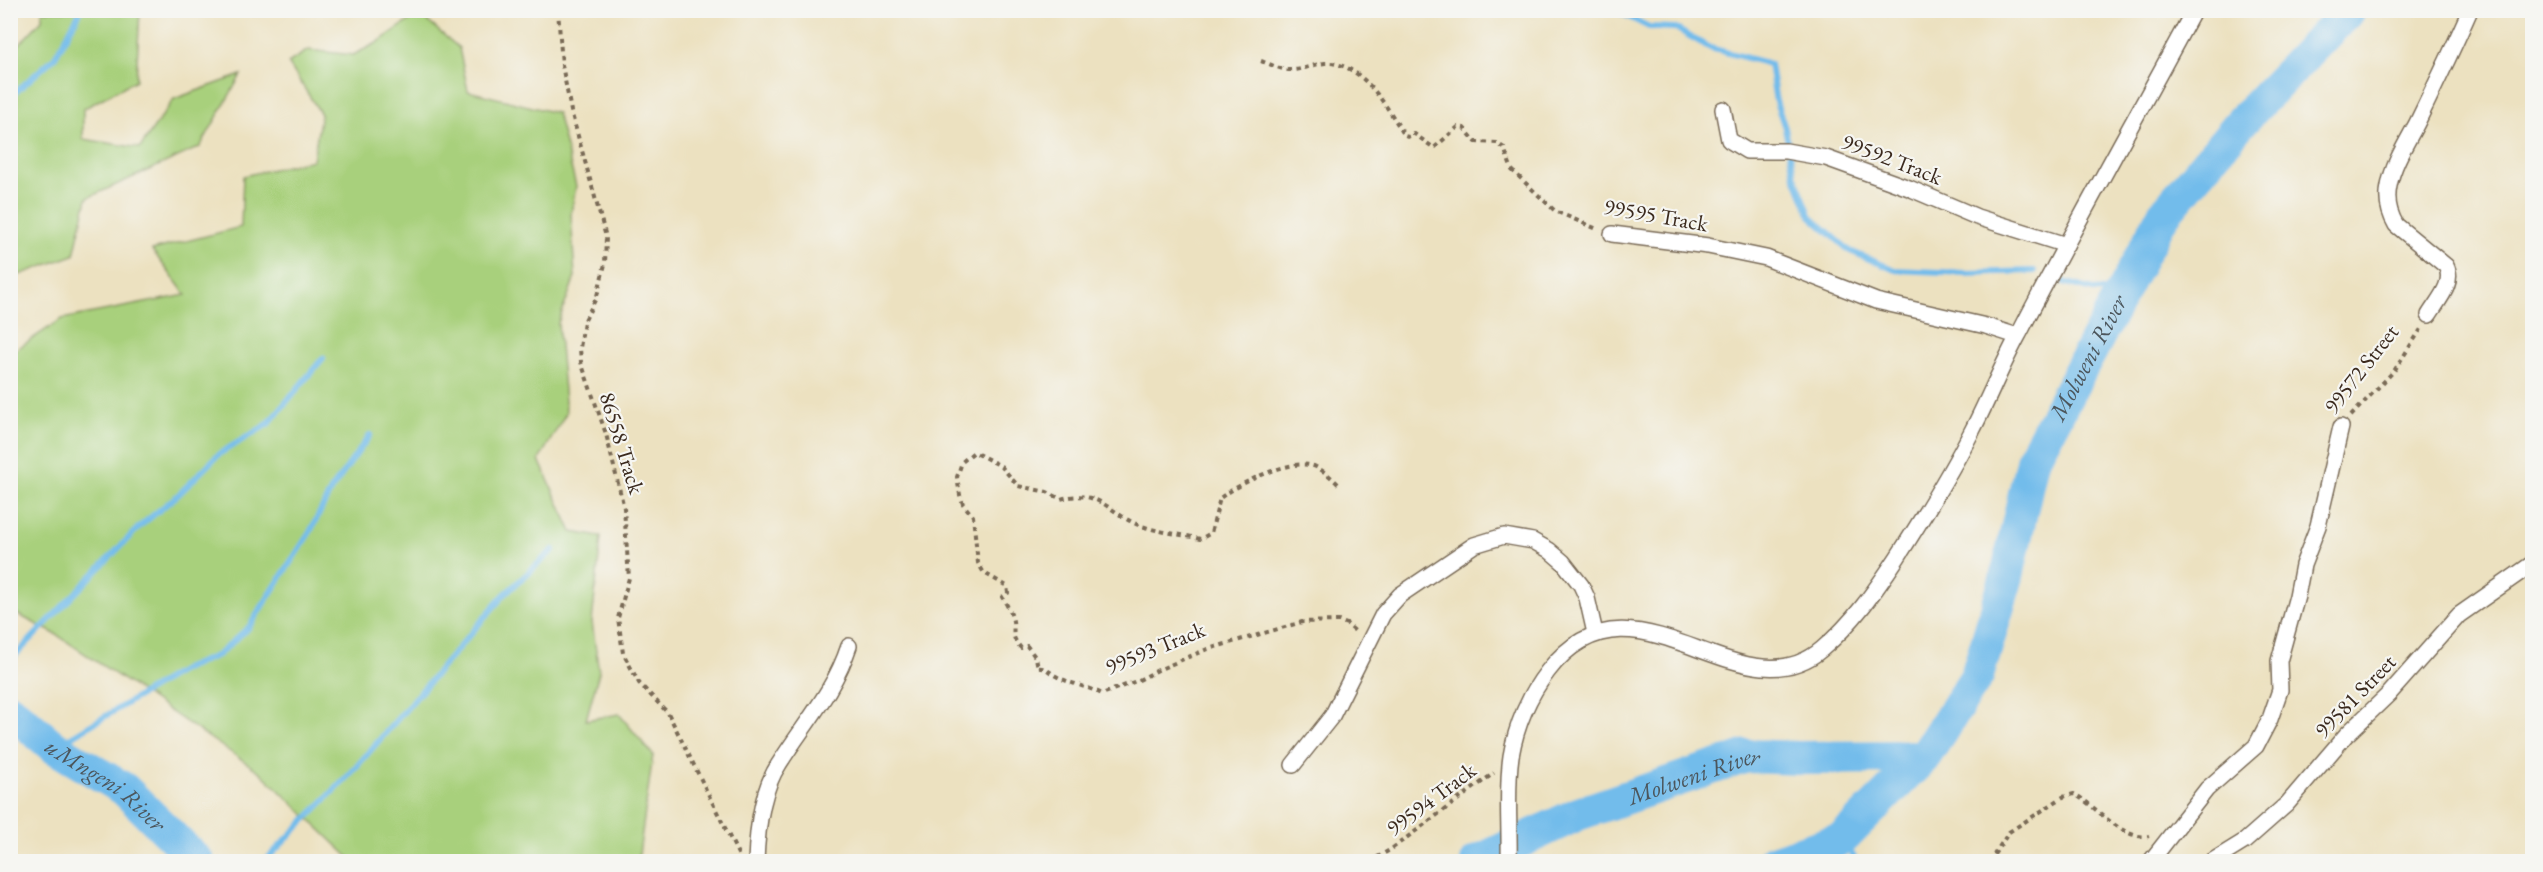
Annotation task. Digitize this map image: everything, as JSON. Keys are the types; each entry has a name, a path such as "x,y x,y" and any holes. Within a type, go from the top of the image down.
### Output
{"street":[{"path":"1509,861 1510,760 1514,740 1533,689 1569,648 1595,633 1623,629 1649,632 1743,664 1789,667 1813,657 1844,629 1872,595 1936,498 1974,429 2018,336 2194,10"},
{"name":"99572 Street","path":"2429,315 2448,284 2450,274 2446,266 2396,225 2391,217 2388,194 2390,182 2401,154 2450,56 2470,10"},
{"name":"99592 Track","path":"1723,109 1729,140 1747,151 1786,151 1826,158 1977,217 2067,245"},
{"name":"99595 Track","path":"1612,234 1708,246 1766,258 1876,302 1986,326 2018,336"},
{"name":"99572 Street","path":"2150,861 2207,789 2256,747 2270,719 2280,690 2278,661 2297,596 2303,566 2318,526 2341,427"},
{"path":"1293,765 1332,716 1383,614 1400,595 1474,545 1504,536 1533,541 1563,562 1581,585 1587,598 1595,633"},
{"name":"99581 Street","path":"2211,861 2245,841 2287,804 2346,735 2389,694 2459,615 2532,564"},
{"path":"756,861 760,817 767,791 778,765 831,689 842,668 849,646"}],"path":[{"name":"86558 Track","path":"558,10 562,65 571,111 606,237 605,264 597,296 584,322 580,348 581,362 606,434 624,508 629,578 618,618 623,652 639,683 668,714 742,861"},
{"name":"99595 Track","path":"1261,62 1290,71 1324,63 1339,64 1354,72 1378,94 1405,136 1408,137 1413,133 1434,148 1458,127 1464,128 1476,142 1497,143 1504,148 1512,170 1555,212 1612,234"},
{"name":"99572 Street","path":"2341,427 2394,372 2429,315"},
{"name":"99593 Track","path":"1338,484 1314,467 1300,466 1265,472 1220,498 1211,533 1200,539 1144,527 1118,513 1105,502 1077,494 1060,499 1047,492 1018,486 1001,466 974,452 962,462 957,477 963,504 973,516 978,562 984,573 1007,586 1008,593 1002,597 1014,625 1011,633 1014,640 1021,648 1027,646 1036,658 1038,668 1043,668 1062,680 1086,686 1102,694 1205,651 1302,622 1339,621 1347,624 1368,642"},
{"name":"99594 Track","path":"1369,861 1390,850 1510,760"},
{"path":"1989,861 2010,832 2063,797 2074,794 2133,836 2141,838 2154,835"}],"green space":[{"path":"42,11 140,11 136,80 83,109 83,139 140,148 174,99 241,75 200,147 87,198 74,255 11,278 11,53 42,20"},
{"path":"419,14 459,48 468,91 557,113 576,186 571,214 575,277 558,323 566,413 539,460 572,532 601,537 592,622 599,672 586,720 619,714 653,755 638,861 353,861 260,772 57,635 11,611 11,353 62,319 186,295 152,250 241,227 243,176 313,160 321,114 288,63 308,50 353,55 375,44"}],"waterway":[{"path":"10,97 55,57 81,10"},
{"path":"1615,10 1649,27 1675,28 1710,48 1770,64 1776,102 1785,128 1794,174 1811,217 1850,251 1895,270 1965,273 2034,271"},
{"name":"Molweni River","path":"1477,862 1578,814 1747,756 1924,757 1977,676 2007,576 2032,461 2163,215 2241,122 2349,10"},
{"path":"2064,282 2093,290 2121,293"},
{"path":"10,661 140,526 179,494 219,454 268,424 323,358"},
{"path":"54,747 184,669 218,655 249,627 310,532 331,490 370,435"},
{"path":"264,862 351,773 503,596 553,550"},
{"name":"uMngeni River","path":"10,710 54,747 124,789 198,862"},
{"name":"Molweni River","path":"1773,862 1842,839 1924,757"},
{"path":"1842,839 1857,862"}]}
